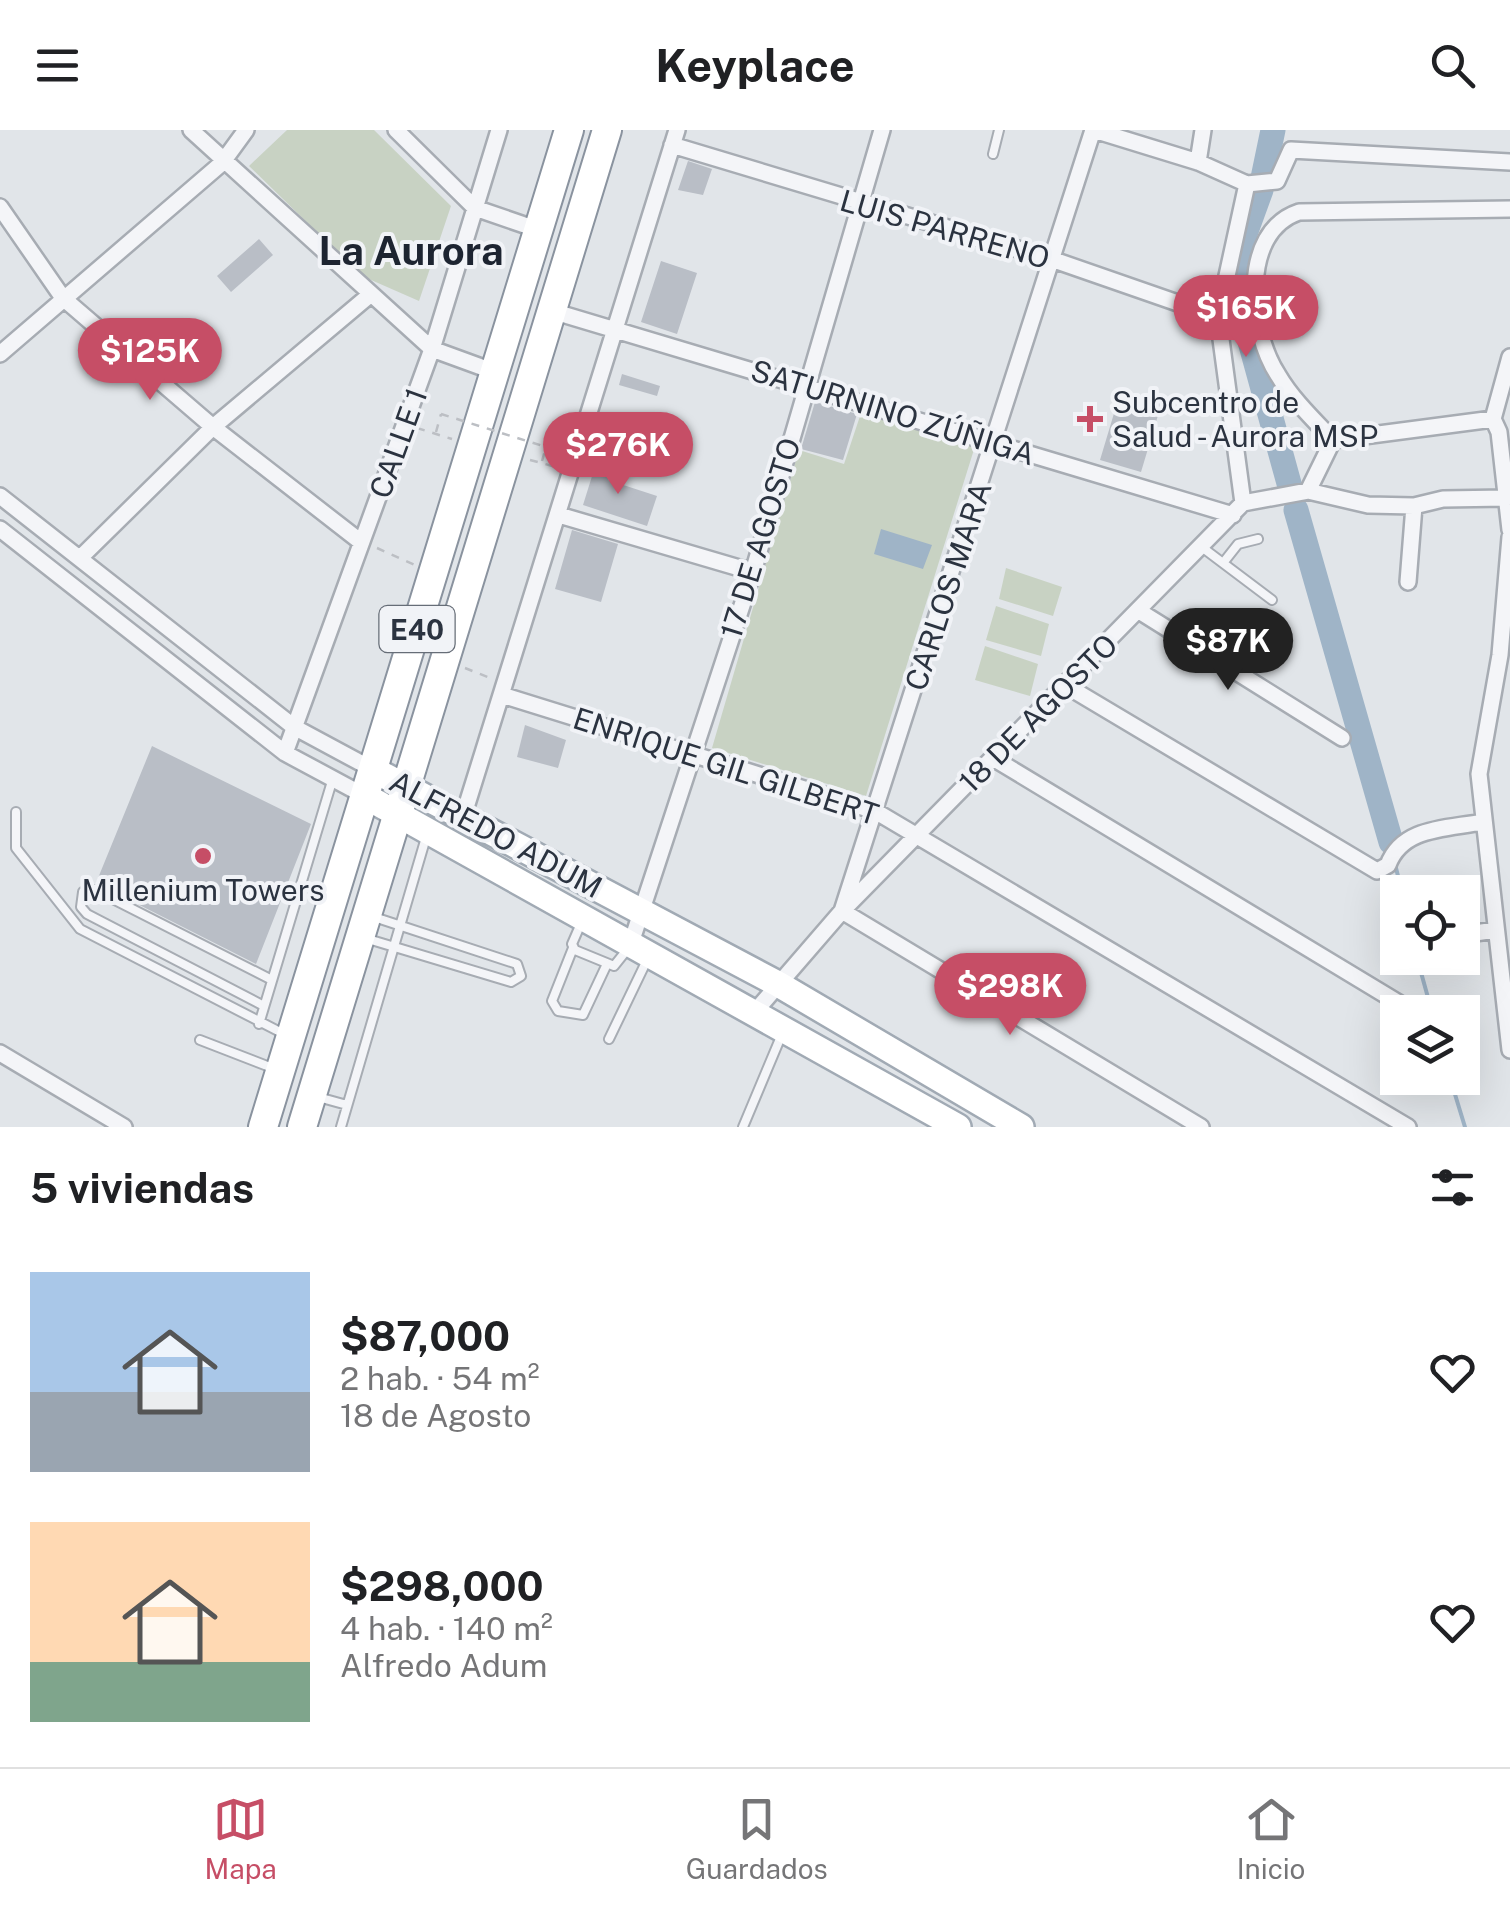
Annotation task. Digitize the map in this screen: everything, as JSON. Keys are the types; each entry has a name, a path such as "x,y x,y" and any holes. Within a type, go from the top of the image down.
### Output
{"highway":[{"path":"567,138 584,161 604,142"},
{"name":"E40","path":"263,1127 567,138"},
{"name":"E40","path":"302,1127 604,142"},
{"path":"542,221 561,206 570,210 577,226"},
{"path":"509,326 520,338 543,341"},
{"path":"492,382 507,388 526,404"}],"main road":[{"name":"ALFREDO ADUM","path":"369,783 401,799 463,817 642,910 778,984 1022,1127"},
{"name":"ALFREDO ADUM","path":"401,799 429,829 958,1127"}],"street":[{"path":"192,130 222,162 432,349 492,382"},
{"path":"0,354 222,162 246,130"},
{"path":"396,130 474,208 542,221"},
{"name":"CALLE 1","path":"285,753 432,349 499,130"},
{"name":"17 DE AGOSTO","path":"641,949 642,910 753,572 804,384 882,130"},
{"path":"1093,130 1198,162 1248,184 1277,181 1291,150 1510,162"},
{"name":"CARLOS MARA","path":"754,1014 842,911 1093,130"},
{"path":"1198,162 1203,130"},
{"path":"463,817 674,138"},
{"name":"LUIS PARRENO","path":"674,138 860,205 1051,259 1218,317"},
{"path":"1248,184 1218,317 1238,509 1308,491 1347,502 1414,506 1443,499 1506,498"},
{"path":"0,207 62,298 213,427 362,542"},
{"path":"1333,440 1277,374 1256,310 1257,272 1266,237 1280,218 1299,212 1510,209"},
{"path":"80,558 213,427 372,294"},
{"name":"SATURNINO ZÚÑIGA","path":"552,311 994,442 1238,509"},
{"path":"1510,357 1494,419 1499,432 1510,533 1500,655 1478,774 1510,1050"},
{"path":"1333,440 1494,419"},
{"path":"1308,491 1333,440"},
{"name":"ALFREDO ADUM","path":"0,496 369,783"},
{"path":"1408,582 1414,506"},
{"name":"18 DE AGOSTO","path":"842,911 1238,509"},
{"path":"559,515 753,572"},
{"name":"ALFREDO ADUM","path":"0,529 285,753 333,778 369,783"},
{"path":"1139,611 1342,738"},
{"path":"198,687 213,665"},
{"path":"1065,685 1377,871 1388,865 1393,850 1408,836 1482,822"},
{"name":"ENRIQUE GIL GILBERT","path":"504,690 875,810 1408,1127"},
{"path":"994,758 1386,995"},
{"path":"842,911 1201,1127"},
{"path":"1480,932 1494,930"},
{"path":"0,1054 124,1127"}],"lane":[{"path":"993,154 999,130"},
{"path":"1222,563 1238,544 1258,539"},
{"path":"1203,548 1272,600"},
{"path":"259,1024 333,778"},
{"path":"16,812 16,848 54,891 69,919 259,1024 289,1036"},
{"path":"341,1127 404,927 429,829"},
{"path":"264,1006 87,914 81,907 83,892 95,890 272,980"},
{"path":"584,917 552,1001 558,1010 583,1015 606,966"},
{"path":"362,925 404,927 516,964 521,976 512,982 396,948 362,925"},
{"path":"573,948 606,966 617,965 641,949"},
{"path":"609,1040 641,949"},
{"path":"744,1127 784,1030"},
{"path":"200,1040 279,1070"},
{"path":"312,1096 347,1104"}],"path":[{"path":"435,434 440,414 546,448 542,461"},
{"path":"405,424 472,446"},
{"path":"509,454 572,472"},
{"path":"362,542 434,572"},
{"path":"444,661 504,690"}],"green space":[{"path":"287,130 374,130 451,206 419,301 362,276 249,166"},
{"path":"862,410 976,443 866,796 712,748 799,450 844,464"},
{"path":"1006,568 1062,587 1053,616 999,599"},
{"path":"996,606 1049,624 1041,656 986,640"},
{"path":"985,646 1038,664 1030,696 975,680"}],"water":[{"path":"881,529 932,545 923,569 874,554"}],"building":[{"path":"688,161 712,169 703,195 678,190"},
{"path":"259,239 273,255 231,292 217,276"},
{"path":"661,261 697,273 677,334 641,322"},
{"path":"622,374 660,386 657,396 619,385"},
{"path":"1121,390 1162,402 1141,472 1100,460"},
{"path":"815,402 857,414 843,460 801,449"},
{"path":"598,457 613,462 608,480 657,496 647,526 583,505"},
{"path":"572,530 618,544 601,602 555,589"},
{"path":"525,725 566,740 558,768 517,757"},
{"name":"Millenium Towers","path":"152,746 311,824 256,964 96,883"}],"waterway":[{"path":"1263,178 1273,130"},
{"path":"1261,190 1245,234 1238,298 1290,487"},
{"path":"1296,510 1391,842"},
{"path":"1396,868 1398,875"},
{"path":"1422,975 1427,995"},
{"path":"1455,1095 1465,1127"}],"place":[{"name":"Subcentro de Salud - Aurora MSP","path":"1090,419"},
{"name":"Millenium Towers","path":"203,856"}],"district":[{"name":"La Aurora","path":"411,250"}]}
